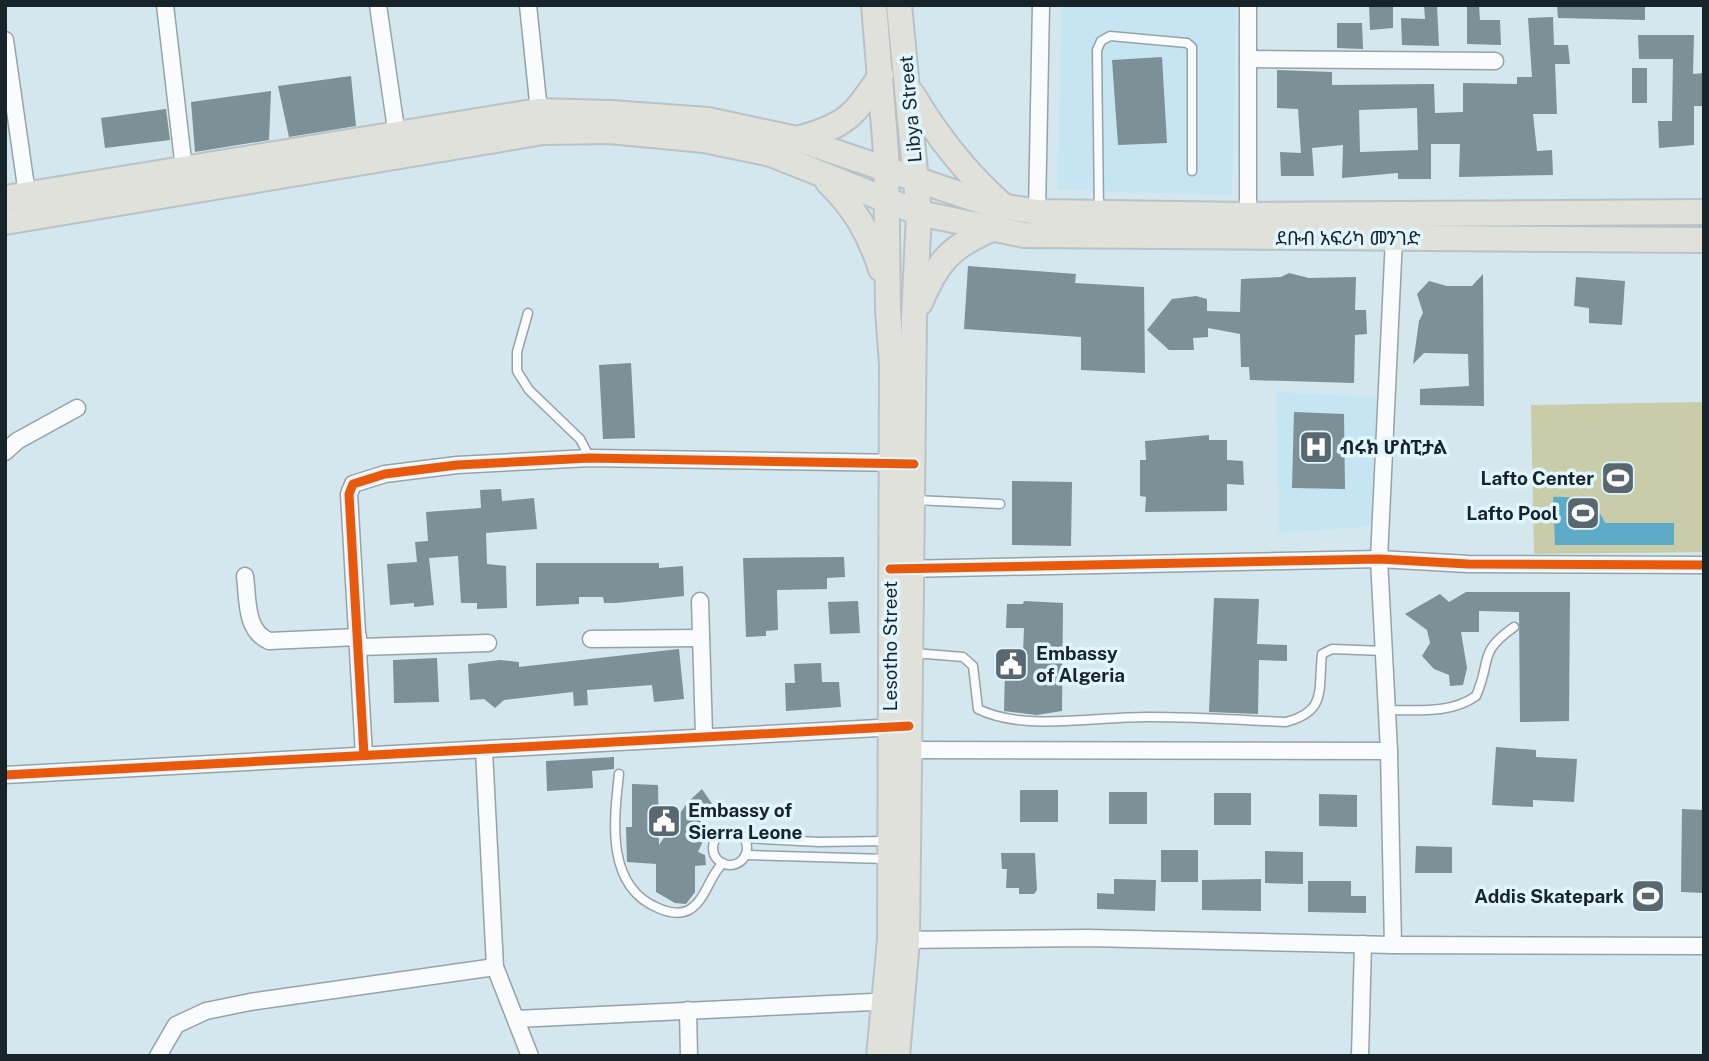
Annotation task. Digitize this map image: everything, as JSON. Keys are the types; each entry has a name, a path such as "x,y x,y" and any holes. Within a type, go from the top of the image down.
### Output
{"main road":[{"name":"Libya Street","path":"874,5 887,162"},
{"name":"Libya Street","path":"900,5 919,213"},
{"path":"797,139 822,132 858,111 881,75"},
{"path":"909,89 934,131 977,182 1004,207"},
{"name":"ደቡብ አፍሪካ መንገድ","path":"22,205 184,169 539,111 708,120 887,162 916,180 1004,207 1037,212 1099,213 1394,238 1704,240"},
{"name":"ደቡብ አፍሪካ መንገድ","path":"22,205 543,132 610,131 704,140 771,155 919,213 1024,235 1069,237 1248,226 1704,212"},
{"name":"Lesotho Street","path":"887,162 888,288 892,365 902,463"},
{"path":"820,175 850,204 873,246 888,288"},
{"path":"5,222 22,205"},
{"name":"Lesotho Street","path":"897,1056 895,1002 898,940 902,463 919,213"},
{"path":"914,317 932,275 949,253 966,240 992,229"},
{"name":"Lesotho Street","path":"879,1056 895,1002"}],"street":[{"path":"164,5 184,169"},
{"path":"378,5 397,136"},
{"path":"528,5 539,111"},
{"path":"1037,212 1041,5"},
{"path":"1248,5 1248,226"},
{"path":"5,40 22,205"},
{"path":"1248,58 1495,61"},
{"path":"1393,944 1389,751 1379,559 1394,238"},
{"path":"5,452 17,441 77,408"},
{"path":"364,755 349,494 353,484 384,474 457,465 590,458 902,463"},
{"path":"900,569 1379,559 1468,564 1704,565"},
{"path":"245,576 252,628 269,641 488,643"},
{"path":"700,601 704,735"},
{"path":"592,639 701,638"},
{"path":"5,775 484,750 704,735 1389,751"},
{"path":"484,750 495,967 530,1056"},
{"path":"898,940 1088,938 1363,944 1704,946"},
{"path":"1360,1056 1363,944"},
{"path":"158,1056 176,1025 206,1012 250,1002 495,967"},
{"path":"516,1018 895,1002"},
{"path":"688,1010 688,1056"}],"lane":[{"path":"1099,213 1097,50 1101,41 1110,36 1187,43 1192,47 1192,171"},
{"path":"528,313 517,352 517,372 529,390 580,439 590,458"},
{"path":"902,500 1000,503"},
{"path":"1387,710 1432,710 1467,703 1479,690 1487,653 1494,640 1514,626"},
{"path":"900,652 963,657 973,666 978,709 990,715 1041,721 1150,716 1286,722 1306,717 1317,705 1322,654 1332,649 1384,651"},
{"path":"619,774 613,837 616,850 633,888 651,905 669,912 687,911 699,901 715,871 723,863 738,863 746,855 899,850"},
{"path":"723,863 716,855 716,839 730,831 744,838 899,850"},
{"path":"744,838 746,855"}],"shaded area":[{"path":"1062,5 1236,5 1232,195 1057,190"},
{"path":"1276,392 1379,397 1375,526 1279,533"}],"green space":[{"name":"Lafto Center","path":"1704,402 1704,552 1534,554 1531,405"}],"water":[{"path":"1553,497 1569,497 1591,505 1605,523 1674,523 1674,545 1555,545"}],"building":[{"path":"1369,5 1393,5 1393,28 1370,30"},
{"path":"1424,5 1437,5 1439,46 1402,45 1401,18 1425,19"},
{"path":"1467,5 1479,5 1480,20 1500,20 1501,45 1467,44"},
{"path":"1557,5 1645,5 1645,20 1558,18"},
{"path":"1553,17 1554,45 1568,45 1570,64 1555,64 1557,114 1533,114 1537,151 1552,150 1553,175 1459,177 1460,144 1431,144 1431,179 1398,179 1398,173 1342,178 1343,145 1312,148 1314,176 1281,176 1280,152 1301,153 1298,109 1277,108 1277,70 1332,72 1332,85 1434,84 1435,113 1463,112 1463,83 1517,84 1517,77 1532,77 1528,18","holes":["1417,108 1418,150 1360,152 1359,110"]},
{"path":"1337,23 1362,23 1363,49 1337,48"},
{"path":"1638,35 1694,35 1693,74 1704,73 1704,106 1694,106 1694,145 1659,148 1658,121 1672,121 1673,59 1639,59"},
{"path":"1162,57 1167,143 1118,145 1112,60"},
{"path":"1632,68 1647,68 1647,103 1632,103"},
{"path":"351,76 356,126 289,137 278,86"},
{"path":"271,91 269,140 195,152 191,102"},
{"path":"166,109 170,140 105,148 101,118"},
{"path":"968,266 1076,274 1075,283 1144,287 1145,373 1081,370 1081,337 964,329"},
{"path":"1289,273 1309,278 1356,277 1355,310 1366,310 1367,334 1355,335 1354,383 1250,380 1249,367 1241,367 1240,334 1208,328 1208,337 1193,338 1194,350 1169,350 1147,330 1172,299 1196,296 1207,299 1207,311 1240,312 1241,279 1281,277"},
{"path":"1483,274 1484,406 1420,405 1420,389 1469,386 1468,354 1424,353 1413,364 1419,321 1423,313 1417,294 1429,281 1447,286 1472,286"},
{"path":"1576,277 1625,281 1622,325 1589,323 1589,308 1574,306"},
{"path":"631,363 635,438 603,439 599,365"},
{"name":"ብሩክ ሆስፒታል","path":"1294,412 1344,414 1345,489 1292,488"},
{"path":"1209,435 1209,440 1227,440 1227,460 1243,461 1244,485 1227,484 1227,511 1145,512 1146,497 1140,496 1140,460 1146,460 1145,441"},
{"path":"1012,481 1072,482 1071,546 1012,545"},
{"path":"501,489 502,501 534,498 537,529 486,533 487,564 506,566 507,608 477,609 477,603 461,603 458,556 429,558 434,605 390,605 387,564 417,562 415,542 428,541 426,512 481,508 480,490"},
{"path":"844,557 845,577 827,578 827,589 777,590 778,630 766,631 766,636 746,637 743,558"},
{"path":"536,563 659,563 659,568 683,566 684,596 616,603 604,603 603,597 579,597 579,604 536,606"},
{"path":"1466,592 1570,592 1569,721 1520,722 1519,612 1479,611 1479,632 1461,632 1467,668 1463,685 1450,686 1449,675 1434,669 1422,656 1430,643 1427,630 1405,614 1440,594 1449,602"},
{"path":"1214,598 1259,599 1257,644 1287,645 1287,661 1259,660 1258,714 1209,712"},
{"path":"858,601 860,633 830,634 828,602"},
{"path":"1024,601 1063,603 1062,711 1037,715 1004,711 1005,668 996,668 996,653 1023,654 1024,628 1006,628 1007,604 1023,604"},
{"path":"679,649 684,699 654,702 652,685 587,690 588,705 574,706 573,692 504,700 495,708 484,699 470,700 468,664 500,660 519,662 519,667"},
{"path":"437,658 439,702 394,703 393,660"},
{"path":"821,663 822,682 839,682 841,707 786,711 785,683 795,683 794,664"},
{"path":"1496,747 1536,750 1536,757 1577,759 1574,802 1533,800 1533,807 1492,805"},
{"path":"614,757 614,769 592,771 593,788 547,791 546,761"},
{"path":"632,784 658,785 659,845 687,803 702,789 715,808 699,819 707,832 698,852 705,855 706,865 695,866 695,892 686,904 675,903 656,892 656,864 627,862 626,827 632,827"},
{"path":"1020,790 1058,790 1058,822 1020,822"},
{"path":"1109,792 1147,792 1147,824 1109,824"},
{"path":"1214,793 1251,793 1251,825 1214,825"},
{"path":"1319,794 1357,795 1357,827 1319,826"},
{"path":"1682,809 1704,810 1704,893 1681,892"},
{"path":"1416,846 1452,847 1452,873 1415,873"},
{"path":"1161,850 1198,850 1198,882 1161,882"},
{"path":"1265,851 1303,852 1303,884 1265,883"},
{"path":"1001,853 1035,853 1037,890 1034,894 1019,894 1019,888 1006,888 1007,869 1002,869"},
{"path":"1114,879 1156,880 1155,911 1097,909 1097,893 1114,894"},
{"path":"1261,879 1261,911 1202,910 1202,880"},
{"path":"1308,881 1351,881 1351,896 1366,896 1366,913 1308,912"}],"cycle path":[{"path":"364,755 349,494 353,484 385,474 457,465 590,458 914,464"},
{"path":"890,569 1379,559 1468,564 1704,565"},
{"path":"5,775 909,726"}],"place":[{"name":"ብሩክ ሆስፒታል","path":"1316,447"},
{"name":"Lafto Center","path":"1618,478"},
{"name":"Lafto Pool","path":"1583,513"},
{"name":"Embassy of Algeria","path":"1011,664"},
{"name":"Embassy of Sierra Leone","path":"664,821"},
{"name":"Addis Skatepark","path":"1648,896"}]}
